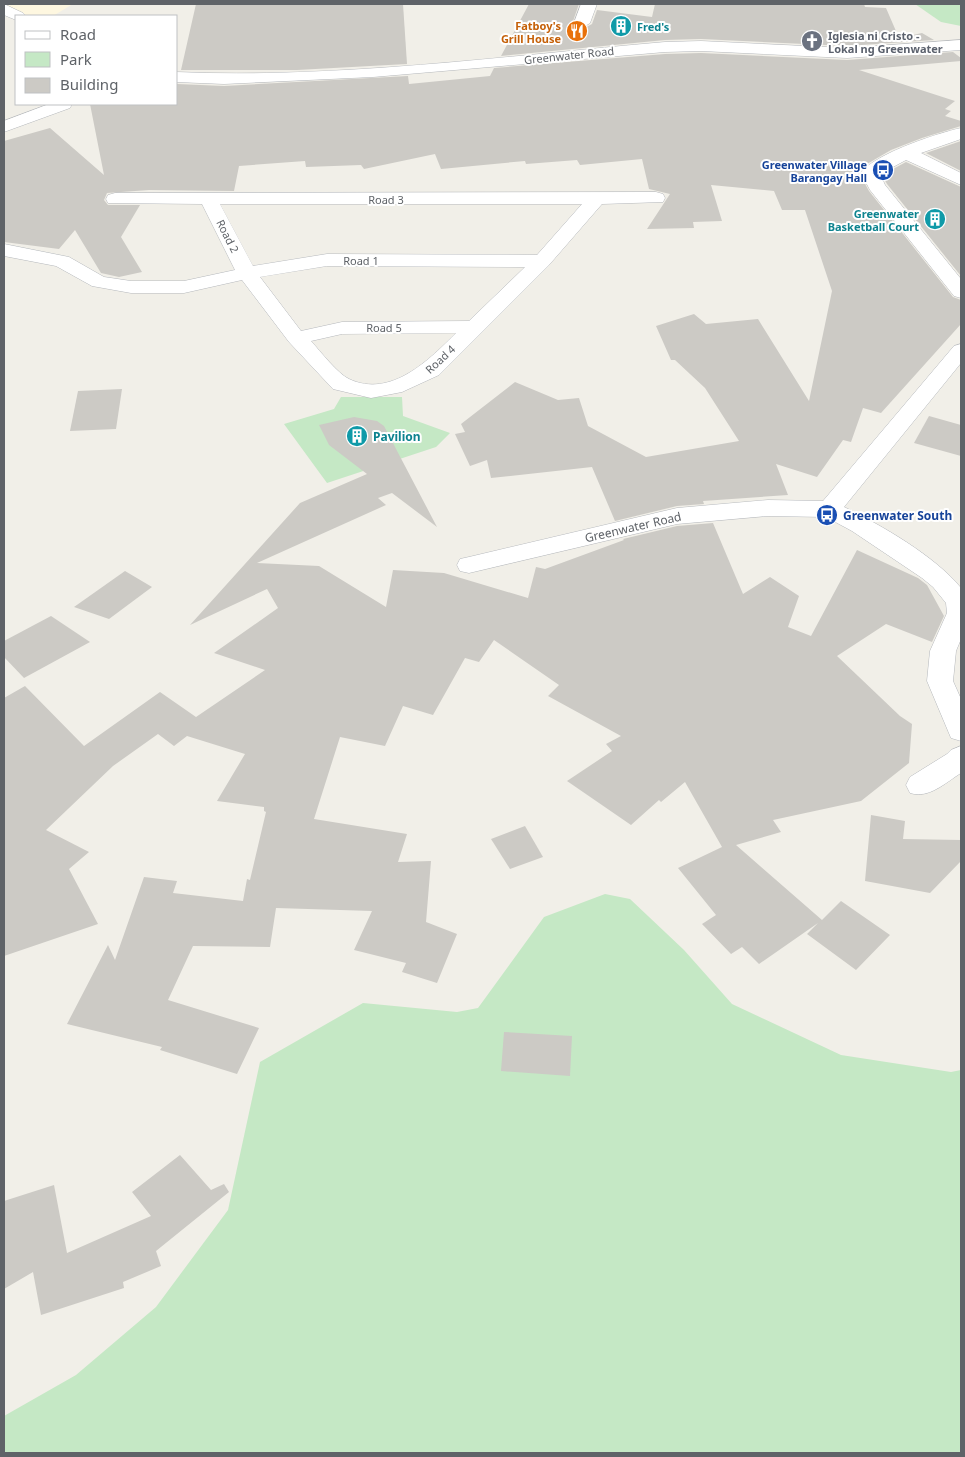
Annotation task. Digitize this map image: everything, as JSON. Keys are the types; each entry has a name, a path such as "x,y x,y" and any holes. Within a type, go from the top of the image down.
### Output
{"street":[{"path":"582,23 589,4"},
{"path":"4,9 16,15"},
{"name":"Greenwater Road","path":"178,77 224,79 374,72 665,47 700,46 847,53 961,45"},
{"path":"4,127 61,105"},
{"path":"961,133 874,169 870,174 961,292"},
{"path":"908,154 961,180"},
{"name":"Road 4","path":"247,273 296,338 340,384 371,390 402,385 431,370 472,327 542,261 597,198"},
{"name":"Road 3","path":"115,199 656,198"},
{"name":"Road 2","path":"208,199 247,273"},
{"name":"Road 1","path":"4,250 62,261 98,282 111,285 184,287 247,273 327,260 542,261"},
{"name":"Road 5","path":"296,338 342,328 472,327"},
{"path":"830,509 869,459 961,350"},
{"name":"Greenwater Road","path":"469,565 677,516 768,508 830,509 861,524 931,572 942,581 958,601 960,613 943,651 940,681 961,731"},
{"path":"920,785 957,762 961,757"}],"shaded area":[{"path":"4,4 73,4 55,15 24,15"}],"green space":[{"path":"915,4 961,4 961,26 941,22"},
{"path":"341,397 402,397 403,416 450,433 436,447 327,483 284,424 334,409"},
{"path":"605,894 630,899 684,950 732,1004 841,1055 951,1072 961,1070 961,1453 4,1453 4,1416 76,1375 156,1307 228,1210 260,1062 363,1003 457,1012 478,1008 544,917"}],"building":[{"path":"196,4 403,4 407,64 297,70 181,70"},
{"path":"529,4 579,4 572,24 581,30 592,24 597,10 652,17 655,4 864,4 865,7 886,8 899,38 922,33 934,40 847,46 701,39 665,40 501,56"},
{"path":"953,52 961,58 961,61 859,70 955,101 945,109 951,111 945,116 961,121 961,126 891,150 867,164 859,173 869,191 953,297 961,300 961,324 881,413 863,408 851,442 843,440 817,477 776,464 788,495 703,501 704,504 677,506 615,521 592,467 491,478 487,460 470,466 455,434 465,432 461,424 515,382 558,400 579,398 588,426 646,457 739,441 705,388 675,360 671,360 656,326 694,314 706,324 758,319 809,401 832,291 805,210 782,210 774,191 711,185 722,221 693,222 694,228 647,229 670,194 649,189 642,159 580,165 577,160 526,164 525,161 441,169 435,154 364,169 361,165 306,167 305,161 239,166 234,191 149,190 107,193 104,200 108,205 140,205 121,237 142,272 119,277 101,273 75,230 59,249 4,242 4,141 50,128 104,175 90,105 178,105 178,84 224,86 408,76 409,84 490,76 494,68 665,54 701,53 847,60"},
{"path":"961,141 961,171 926,153"},
{"name":"Greenwater Basketball Court","path":"906,162 961,187 961,276 887,184 882,175"},
{"path":"122,389 116,429 70,431 78,391"},
{"path":"929,416 961,425 961,456 914,443"},
{"path":"354,417 377,421 384,426 437,527 392,493 378,498 386,505 257,563 319,566 386,607 393,570 444,573 528,598 536,567 545,569 623,539 677,526 713,523 743,594 770,577 799,596 788,627 811,636 857,550 918,578 927,585 944,616 932,642 886,624 837,656 900,716 912,724 909,763 861,801 773,820 781,832 736,845 822,920 841,901 890,935 856,970 807,934 818,923 759,964 742,947 731,954 702,924 716,915 678,868 722,847 685,782 661,802 659,800 631,825 567,781 612,751 606,744 621,736 548,696 559,685 494,640 479,662 465,658 433,715 403,706 385,746 340,737 314,819 407,834 398,862 431,861 426,922 457,934 437,983 402,972 406,963 354,950 372,911 276,908 270,947 193,946 168,1000 259,1028 237,1074 160,1050 162,1047 67,1024 108,945 115,960 144,877 177,881 173,893 243,901 247,879 250,880 266,812 264,807 217,801 245,754 187,736 174,746 158,734 113,766 46,830 89,852 69,869 98,924 4,956 4,698 25,686 84,746 160,692 196,717 265,670 214,653 278,608 267,589 190,625 300,503 367,474 329,445 319,425"},
{"path":"125,571 152,587 109,619 74,607"},
{"path":"51,616 90,642 24,678 4,657 4,641"},
{"path":"871,815 905,821 903,839 961,840 961,861 930,893 865,881"},
{"path":"525,826 543,857 510,869 491,839"},
{"path":"504,1032 572,1036 570,1076 501,1071"},
{"path":"180,1155 211,1190 224,1184 229,1192 156,1251 161,1266 123,1282 124,1288 41,1315 33,1272 4,1289 4,1201 54,1185 67,1253 151,1216 132,1192"}],"place":[{"name":"Fred's","path":"621,26"},
{"name":"Fatboy's Grill House","path":"577,31"},
{"name":"Iglesia ni Cristo - Lokal ng Greenwater","path":"812,41"},
{"name":"Greenwater Village Barangay Hall","path":"883,170"},
{"name":"Greenwater Basketball Court","path":"935,219"},
{"name":"Pavilion","path":"357,436"},
{"name":"Greenwater South","path":"827,515"}]}
